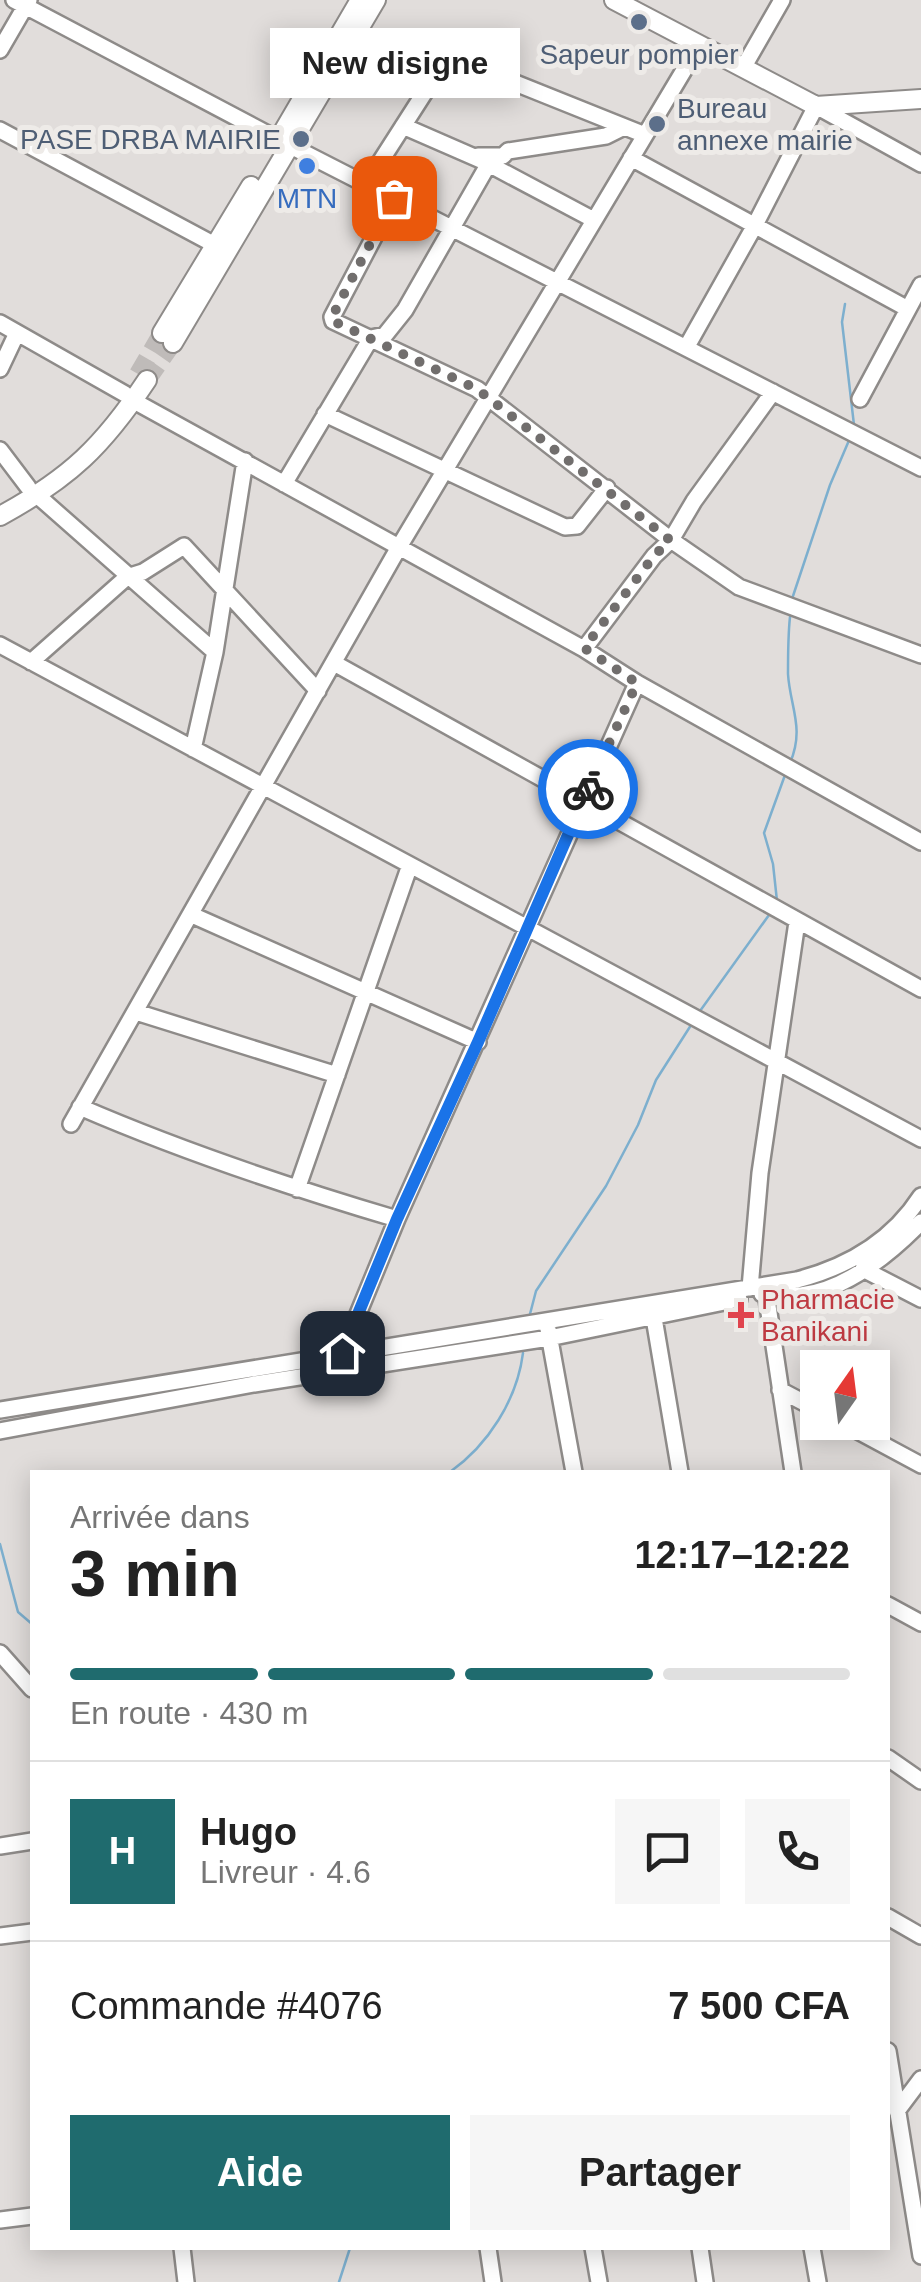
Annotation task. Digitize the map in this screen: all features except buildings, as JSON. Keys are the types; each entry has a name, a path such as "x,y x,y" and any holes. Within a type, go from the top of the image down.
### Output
{"main road":[{"path":"360,0 284,142 167,338 215,244 284,142 376,0"},
{"path":"614,0 636,5 700,45 816,106 921,99"},
{"path":"0,516 86,444 143,377"},
{"path":"0,503 33,492"}],"street":[{"path":"743,68 782,0"},
{"path":"0,50 23,2 284,142 921,468"},
{"path":"71,1124 399,547 700,45"},
{"path":"366,184 448,56 645,135"},
{"path":"686,348 816,106 921,164"},
{"path":"403,126 488,164 594,220"},
{"path":"471,156 503,156 510,151 606,136 624,127"},
{"path":"0,130 215,244"},
{"path":"632,158 908,310"},
{"path":"284,484 371,338 385,334 405,310 488,164"},
{"path":"394,198 333,321 465,382 670,540 756,595 889,640 921,655"},
{"path":"860,399 921,285"},
{"path":"0,323 584,648 637,683 921,841"},
{"path":"0,369 16,333"},
{"path":"584,648 670,540 773,392"},
{"path":"326,414 571,528 578,526 607,488"},
{"path":"0,450 33,492 215,652"},
{"path":"193,748 215,652 246,461"},
{"path":"32,662 127,577 143,572 184,546 318,691"},
{"path":"0,645 921,1139"},
{"path":"334,663 921,989"},
{"path":"344,1361 397,1219 637,683"},
{"path":"297,1189 410,865"},
{"path":"192,915 478,1042"},
{"path":"793,1470 760,1289 760,1173 797,922"},
{"path":"136,1012 336,1074"},
{"path":"80,1107 160,1142 397,1219"},
{"path":"0,1410 344,1361 549,1338 654,1318 818,1274 852,1260 892,1231 921,1196"},
{"path":"0,1430 546,1320 760,1289 800,1295 822,1290 863,1269 898,1245 921,1222"},
{"path":"863,1269 921,1299"},
{"path":"654,1318 680,1470"},
{"path":"546,1320 574,1470"},
{"path":"780,1390 800,1401"},
{"path":"873,1440 921,1466"},
{"path":"890,1605 921,1623"},
{"path":"0,1653 30,1687"},
{"path":"890,1759 921,1781"},
{"path":"0,1846 30,1841"},
{"path":"890,1917 921,1936"},
{"path":"0,1936 30,1932"},
{"path":"890,2064 921,2256"},
{"path":"897,2111 921,2079"},
{"path":"890,2168 906,2166"},
{"path":"0,2220 30,2216"},
{"path":"182,2250 186,2282"},
{"path":"488,2250 494,2282"},
{"path":"593,2250 599,2282"},
{"path":"700,2250 706,2282"},
{"path":"812,2250 818,2282"}],"waterway":[{"path":"845,304 842,322 854,425"},
{"path":"792,599 850,438"},
{"path":"790,617 788,674 796,728 790,763"},
{"path":"777,901 773,864 764,833 785,775"},
{"path":"700,1011 769,915"},
{"path":"530,1314 536,1291 606,1186 656,1080 693,1022"},
{"path":"453,1470 477,1449 498,1420 514,1388 523,1353"},
{"path":"0,1544 18,1612 30,1622"},
{"path":"339,2282 349,2250"}],"tunnel":[{"path":"138,374 162,333"},
{"path":"147,380 173,343"}],"way so far":[{"path":"394,198 333,321 477,389 670,540 584,648 637,683 588,789"}],"place":[{"name":"Sapeur pompier","path":"639,22"},
{"name":"Bureau annexe mairie","path":"657,124"},
{"name":"PASE DRBA MAIRIE","path":"301,139"},
{"name":"MTN","path":"307,166"},
{"name":"New disigne","path":"394,198"},
{"name":"Pharmacie Banikani","path":"741,1315"}],"route":[{"path":"342,1353 397,1219 588,789"}]}
